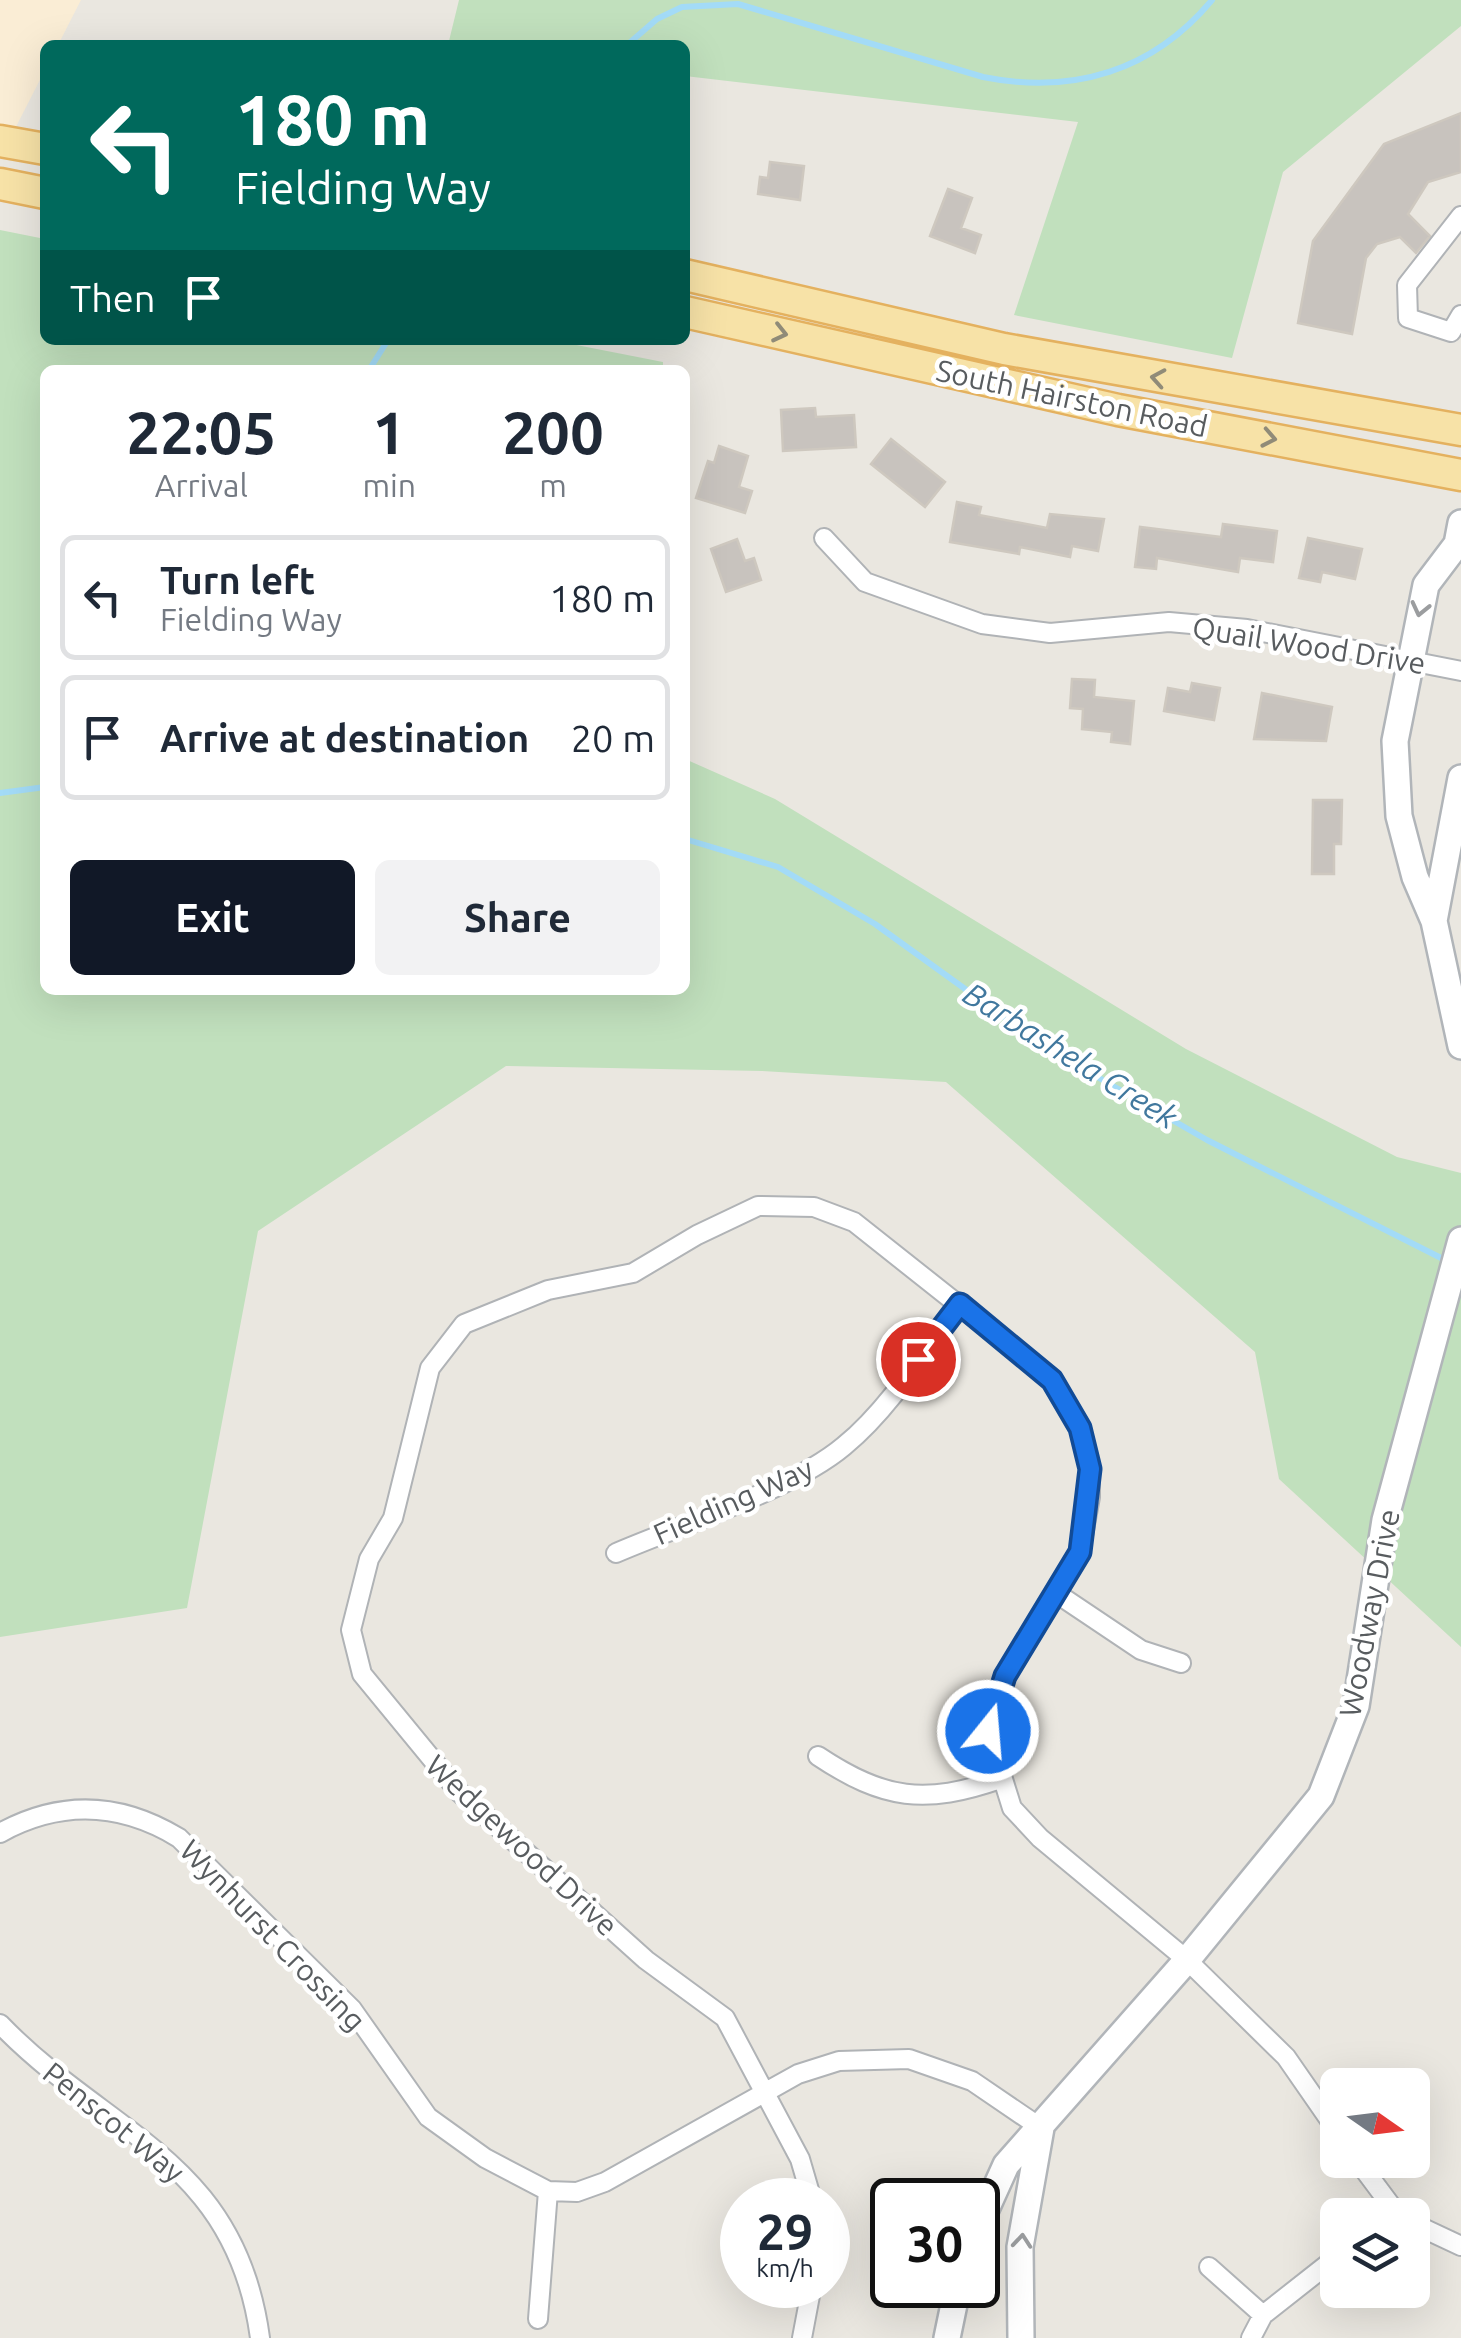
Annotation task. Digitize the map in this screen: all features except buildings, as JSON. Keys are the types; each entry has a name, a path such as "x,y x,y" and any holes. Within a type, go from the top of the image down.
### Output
{"main road":[{"path":"0,140 40,148"},
{"path":"0,184 40,193"},
{"name":"South Hairston Road","path":"690,276 1004,349 1461,430"},
{"name":"South Hairston Road","path":"690,313 1118,410 1461,475"}],"street":[{"path":"1461,216 1407,285 1408,318 1451,332 1461,315"},
{"path":"1460,1040 1434,921 1415,877 1399,816 1395,741 1408,660 1426,585 1457,544 1461,522"},
{"name":"Quail Wood Drive","path":"824,538 865,582 995,626 1050,634 1169,622 1208,625 1461,672"},
{"path":"1434,921 1461,778"},
{"name":"Wedgewood Drive","path":"806,2178 800,2159 725,2018 646,1960 459,1792 404,1731 362,1674 352,1630 369,1559 393,1518 430,1368 464,1324 548,1290 634,1273 697,1235 772,1204 814,1207 854,1222 1052,1380 1080,1428 1090,1469 1090,1497 1080,1552 1005,1676 988,1731 1000,1779 1012,1808 1040,1838 1186,1960 1286,2057 1320,2106"},
{"name":"Woodway Drive","path":"1000,2178 1006,2164 1042,2128 1186,1960 1321,1796 1356,1706 1372,1578 1461,1240"},
{"name":"Fielding Way","path":"616,1553 805,1472 841,1449 866,1427 960,1304"},
{"path":"1056,1593 1141,1650 1181,1663"},
{"path":"818,1756 847,1775 891,1794 918,1798 966,1791 1000,1779"},
{"name":"Wynhurst Crossing","path":"0,1834 31,1816 73,1808 101,1808 155,1823 179,1838 352,2009 428,2117 485,2158 548,2191"},
{"name":"Penscot Way","path":"0,2024 27,2052 124,2122 185,2174 232,2241 255,2303 260,2338"},
{"path":"538,2318 548,2191 577,2192 605,2182 798,2074 839,2061 908,2059 972,2081 1042,2128 1020,2247 1021,2338"},
{"path":"1430,2231 1461,2246"},
{"path":"1208,2267 1263,2315"},
{"path":"1251,2338 1263,2315 1320,2270"},
{"path":"802,2338 808,2308"},
{"path":"947,2338 953,2308"}],"shaded area":[{"path":"0,0 81,0 61,40 40,40 40,80 0,158"}],"green space":[{"path":"459,0 1461,0 1461,26 1283,172 1232,358 1014,315 1078,122 690,77 690,40 449,40"},
{"path":"0,230 40,238 40,345 576,345 663,362 40,365 40,995 690,995 690,761 775,799 1186,1049 1397,1157 1461,1173 1461,1647 1279,1479 1255,1352 946,1082 762,1071 506,1066 258,1231 187,1608 0,1637"}],"waterway":[{"path":"633,40 657,19 682,7 738,4 983,77 1048,83 1109,72 1137,60 1164,45 1212,0"},
{"path":"372,365 385,345"},
{"path":"0,793 40,788"},
{"name":"Barbashela Creek","path":"690,841 778,867 875,924 1047,1048 1207,1140 1451,1263"}],"route":[{"path":"918,1359 960,1304 1052,1380 1080,1428 1090,1469 1090,1497 1080,1552 1005,1676 988,1731"}]}
